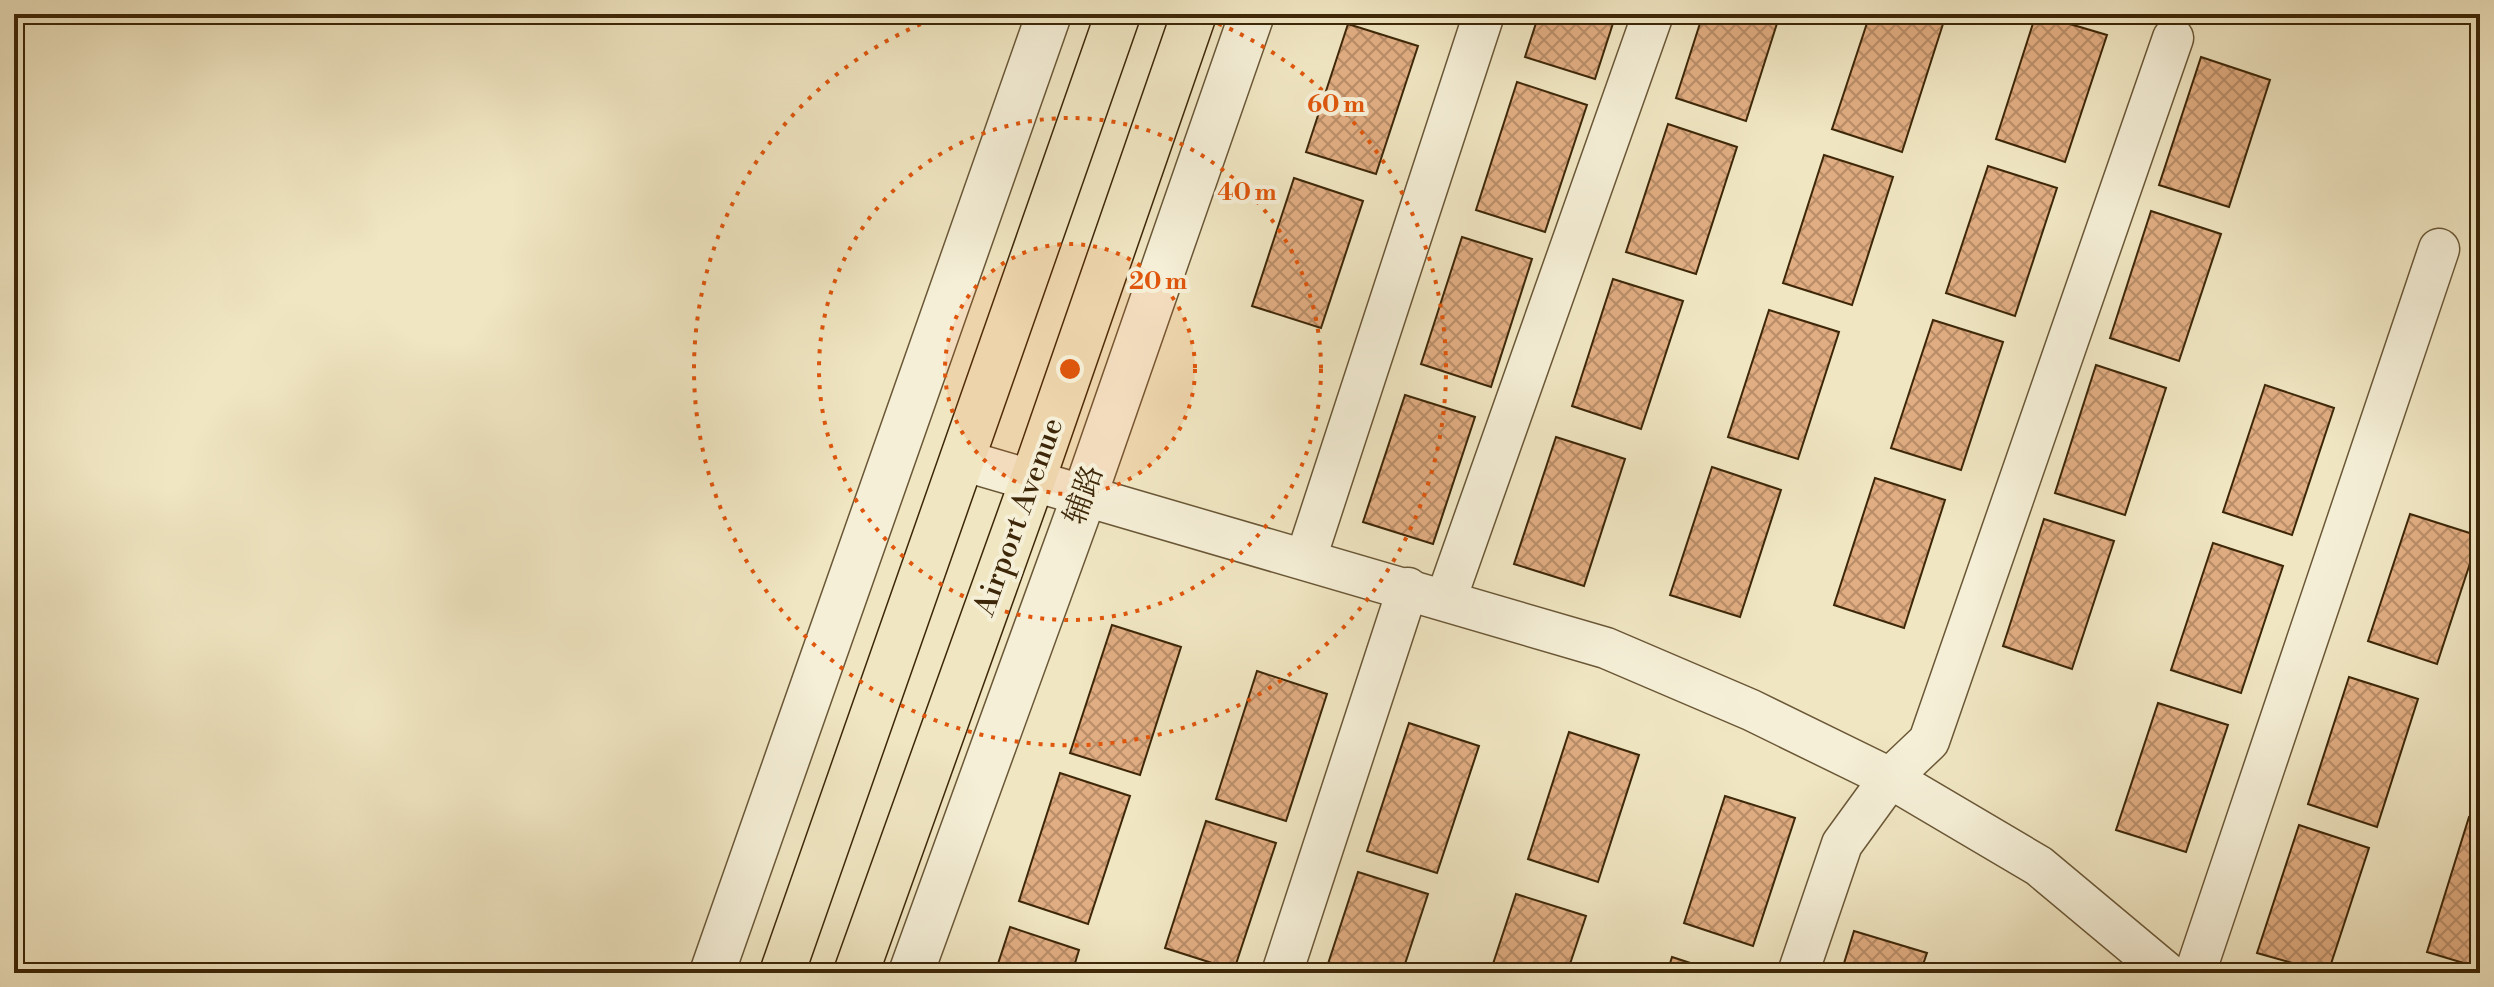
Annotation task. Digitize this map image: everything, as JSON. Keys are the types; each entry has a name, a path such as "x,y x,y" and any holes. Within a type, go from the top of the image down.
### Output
{"main road":[{"path":"782,973 1118,14"},
{"name":"Airport Avenue","path":"856,973 1033,479 1194,14"}],"street":[{"path":"712,973 1049,14"},
{"name":"辅路","path":"911,973 1085,494 1252,14"},
{"path":"1306,558 1484,14"},
{"path":"1446,599 1653,14"},
{"path":"1798,973 1842,844 1890,778 1929,741 2173,38"},
{"path":"2195,973 2439,249"},
{"path":"962,460 1606,648 1751,710 1890,778 2039,866 2167,973"},
{"path":"1282,973 1408,588"}],"building":[{"path":"1539,14 1616,14 1595,79 1525,57"},
{"path":"1703,14 1780,14 1746,121 1676,98"},
{"path":"1870,14 1913,14 1943,24 1902,152 1832,129"},
{"path":"2036,14 2107,35 2065,162 1996,139"},
{"path":"1348,24 1418,46 1376,174 1306,152"},
{"path":"2201,57 2270,80 2229,207 2159,185"},
{"path":"1517,82 1587,105 1545,232 1476,210"},
{"path":"1668,124 1737,147 1696,274 1626,252"},
{"path":"1824,155 1893,177 1852,305 1783,283"},
{"path":"1988,166 2057,188 2015,316 1946,293"},
{"path":"1294,178 1363,201 1321,328 1252,306"},
{"path":"2151,211 2221,234 2179,361 2110,338"},
{"path":"1462,237 1532,259 1491,387 1421,364"},
{"path":"1613,279 1683,301 1641,429 1572,406"},
{"path":"1769,310 1839,332 1798,459 1728,437"},
{"path":"1933,320 2003,342 1961,470 1891,448"},
{"path":"2096,365 2166,388 2125,515 2055,493"},
{"path":"2265,385 2334,408 2292,535 2223,512"},
{"path":"1405,395 1475,417 1433,544 1363,522"},
{"path":"1556,437 1625,459 1584,586 1514,564"},
{"path":"1712,467 1781,490 1740,617 1670,595"},
{"path":"1875,478 1945,500 1904,628 1834,605"},
{"path":"2410,514 2479,536 2437,664 2368,641"},
{"path":"2044,519 2114,541 2072,669 2003,646"},
{"path":"2213,543 2283,566 2241,693 2171,670"},
{"path":"1112,625 1181,647 1140,775 1070,753"},
{"path":"1257,671 1327,694 1286,821 1216,799"},
{"path":"2349,677 2418,699 2377,827 2308,804"},
{"path":"2158,703 2228,725 2186,852 2116,830"},
{"path":"1409,723 1479,746 1437,873 1367,851"},
{"path":"1569,732 1639,755 1598,882 1528,859"},
{"path":"1060,773 1130,796 1088,924 1019,901"},
{"path":"1725,796 1795,818 1753,946 1684,923"},
{"path":"2469,817 2480,820 2480,968 2427,952"},
{"path":"1206,821 1276,843 1234,970 1165,948"},
{"path":"2299,825 2369,848 2328,973 2257,953"},
{"path":"1358,872 1428,894 1402,973 1325,973"},
{"path":"1516,894 1586,916 1567,973 1490,973"},
{"path":"1010,927 1079,950 1072,973 995,973"},
{"path":"1854,931 1927,953 1920,973 1841,973"},
{"path":"1672,957 1721,973 1667,973"}]}
